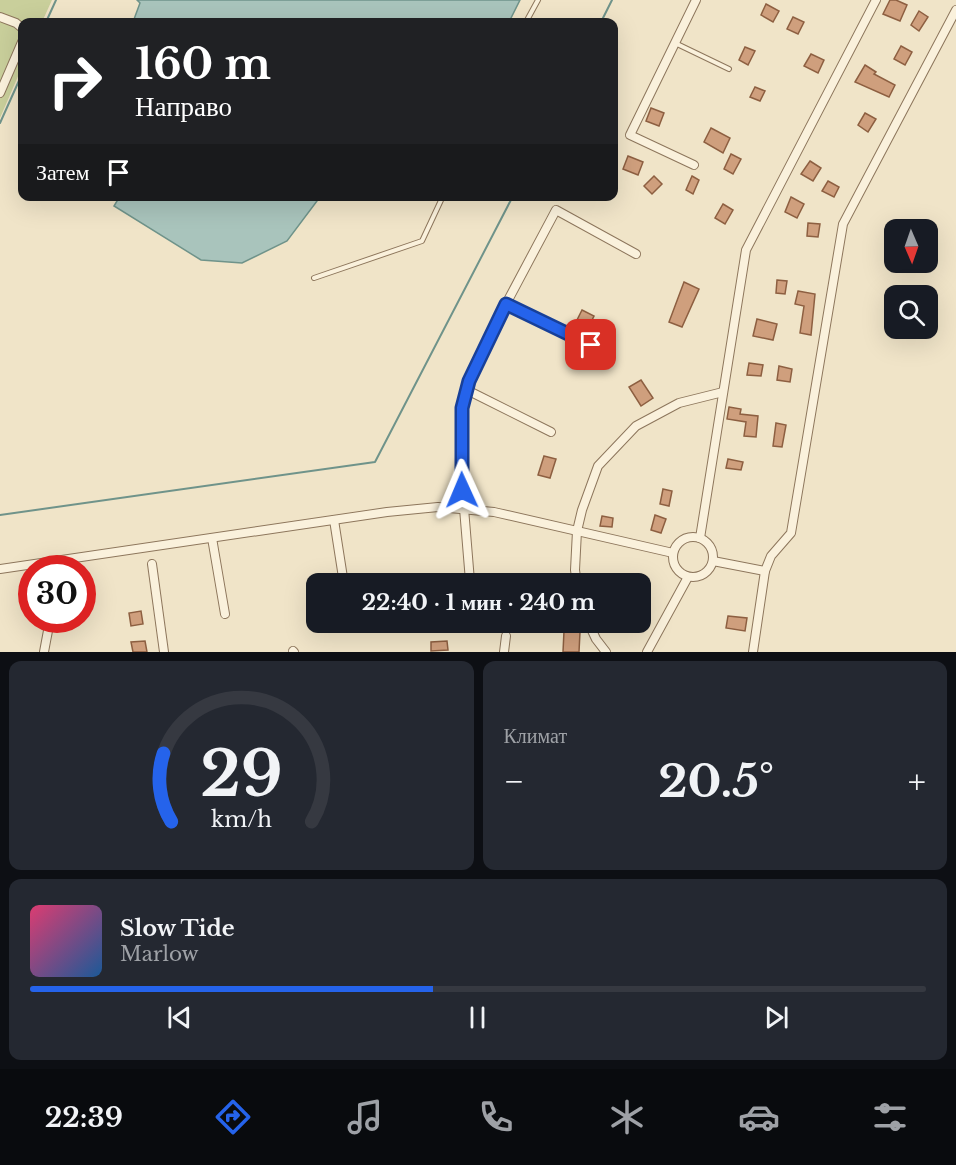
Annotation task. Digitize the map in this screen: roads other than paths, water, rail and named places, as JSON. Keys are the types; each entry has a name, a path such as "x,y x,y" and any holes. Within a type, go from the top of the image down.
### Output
{"street":[{"path":"694,165 630,135 696,0"},
{"path":"700,538 746,250 876,0"},
{"path":"753,652 765,571 771,556 791,533 843,224 956,10"},
{"path":"0,16 18,25"},
{"path":"0,93 18,51"},
{"path":"469,573 463,508 462,408 469,381 506,304 556,210 636,254"},
{"path":"506,304 591,345"},
{"path":"467,390 551,432"},
{"path":"575,573 576,531 598,466 636,426 679,403 723,392"},
{"path":"96,558 212,538 387,512 438,507 494,512 673,553"},
{"path":"334,520 342,573"},
{"path":"688,537 700,538 711,547 713,561 708,571 699,576 688,577 679,572 673,563 673,553 678,543 688,537"},
{"path":"212,538 225,614"},
{"path":"713,561 765,571"},
{"path":"152,564 164,652"},
{"path":"0,569 18,568"},
{"path":"647,652 688,577"},
{"path":"44,652 48,633"},
{"path":"593,633 606,652"},
{"path":"504,652 506,636"}],"lane":[{"path":"528,18 538,0"},
{"path":"675,42 729,69"},
{"path":"314,278 422,241 441,201"}],"water":[{"path":"137,0 520,0 511,18 134,18 140,3"},
{"path":"117,201 317,201 287,241 242,263 201,260 114,206"}],"waterway":[{"path":"48,18 56,0"},
{"path":"603,18 612,0"},
{"path":"0,123 18,83"},
{"path":"0,515 375,462 510,201"}]}
